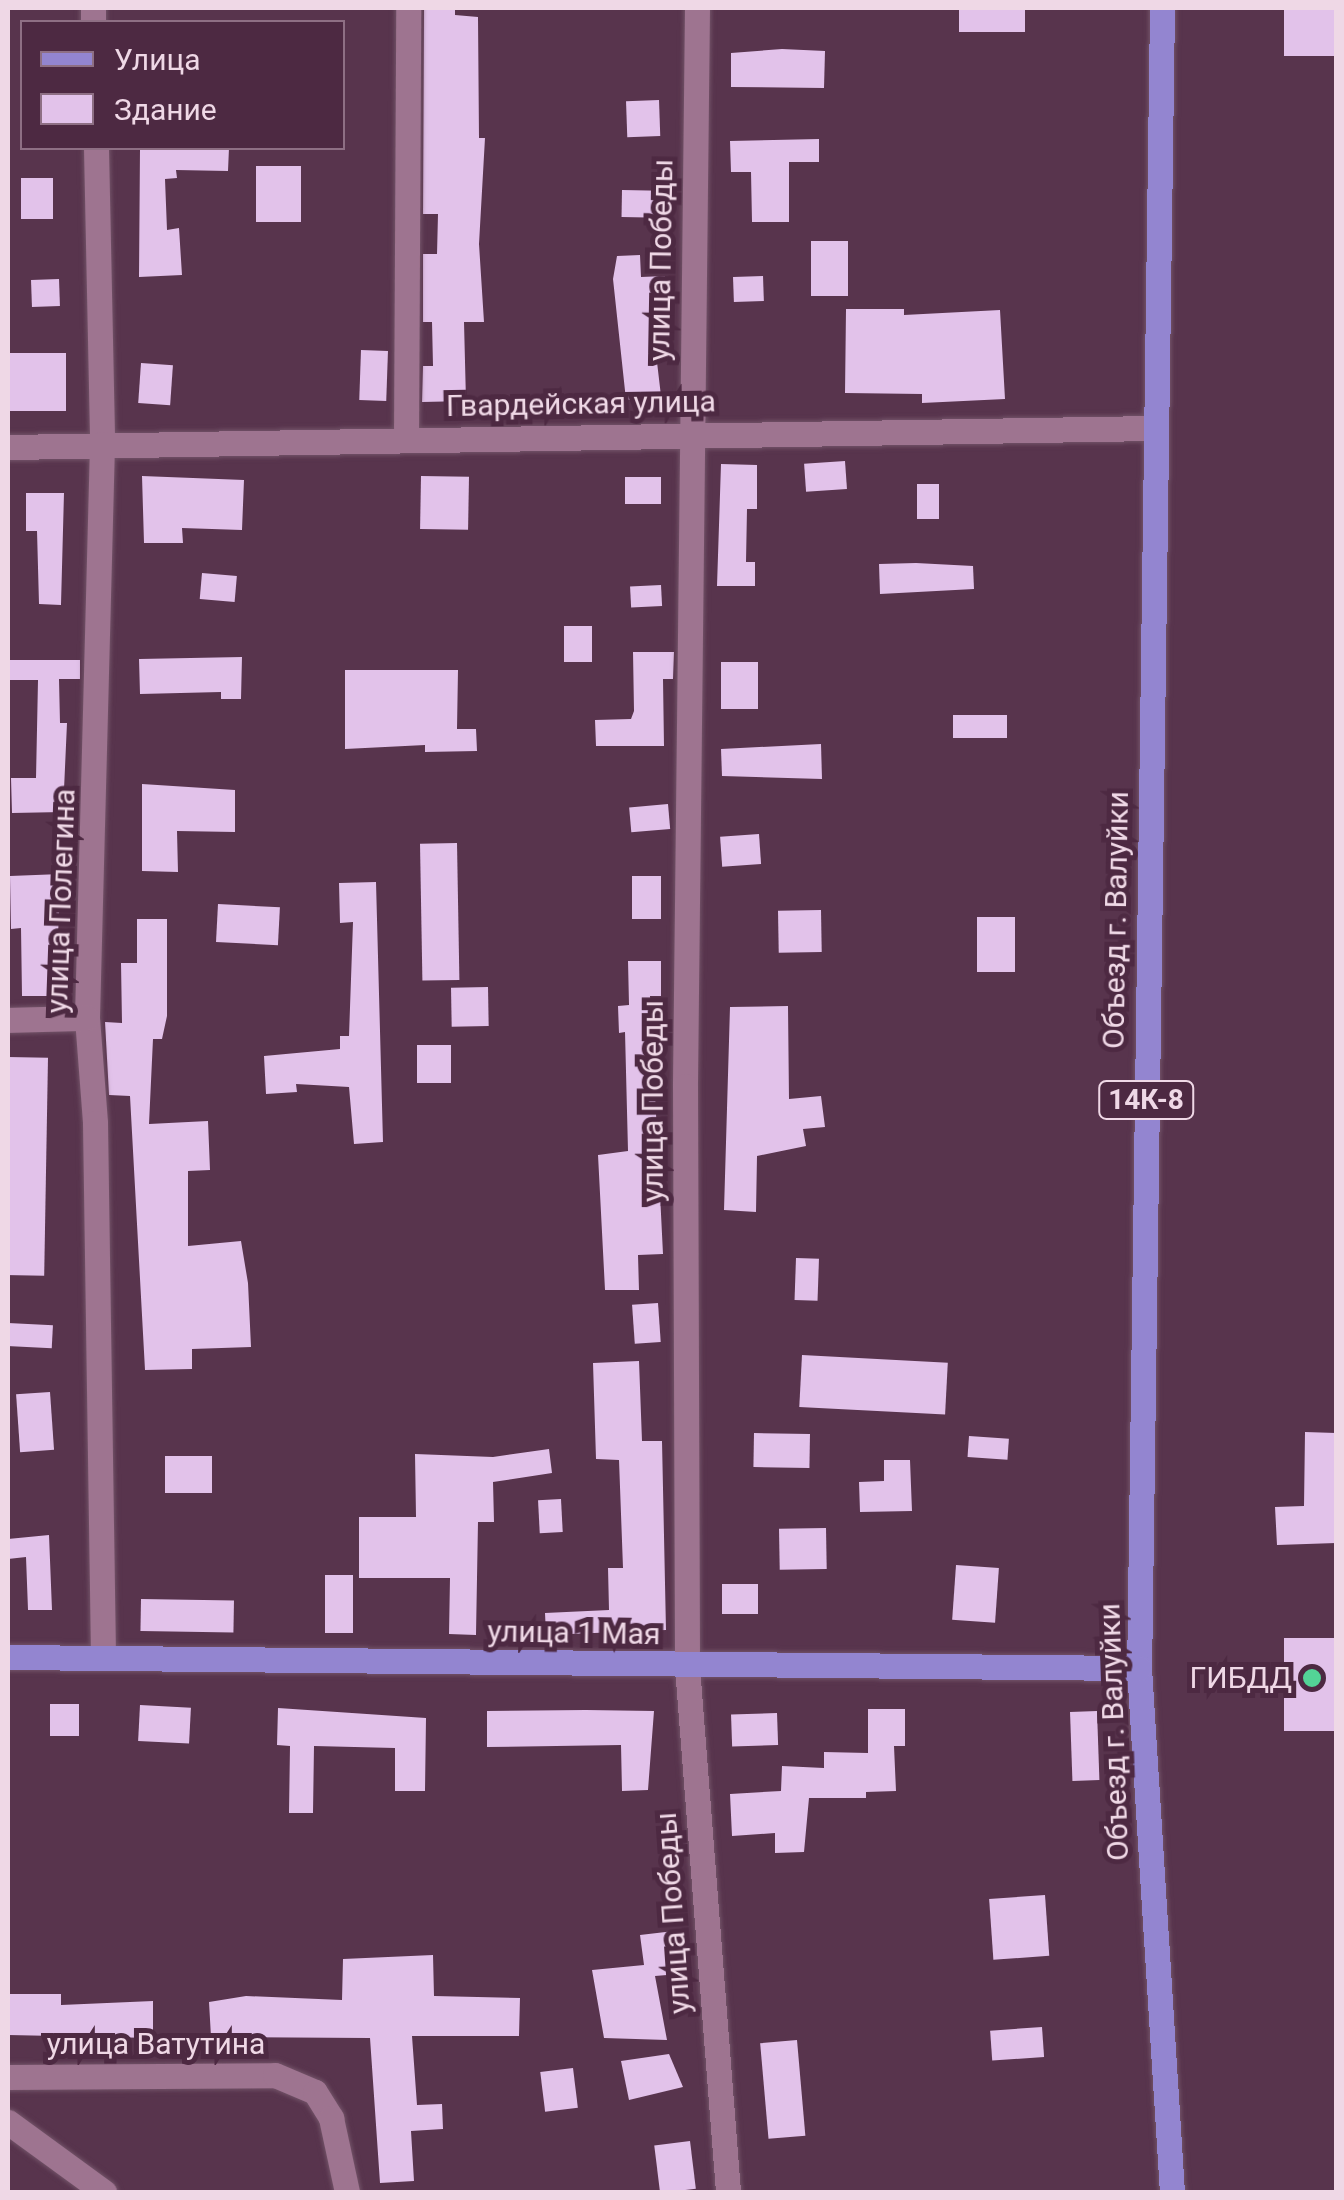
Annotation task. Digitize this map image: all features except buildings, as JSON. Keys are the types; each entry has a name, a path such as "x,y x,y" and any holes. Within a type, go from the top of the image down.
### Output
{"main road":[{"name":"Объезд г. Валуйки","path":"1162,8 1140,1668 1172,2192"},
{"name":"улица 1 Мая","path":"8,1657 687,1668 1140,1668"}],"street":[{"path":"406,440 408,8"},
{"name":"улица Победы","path":"697,8 687,1668 728,2192"},
{"name":"улица Полегина","path":"96,150 102,444 88,1018 103,1657"},
{"name":"Гвардейская улица","path":"8,447 1155,428"},
{"path":"8,1020 88,1018"},
{"name":"улица Ватутина","path":"8,2077 275,2076 315,2092 332,2118 348,2192"},
{"path":"8,2122 104,2192"}],"place":[{"name":"ГИБДД","path":"1312,1678"}]}
